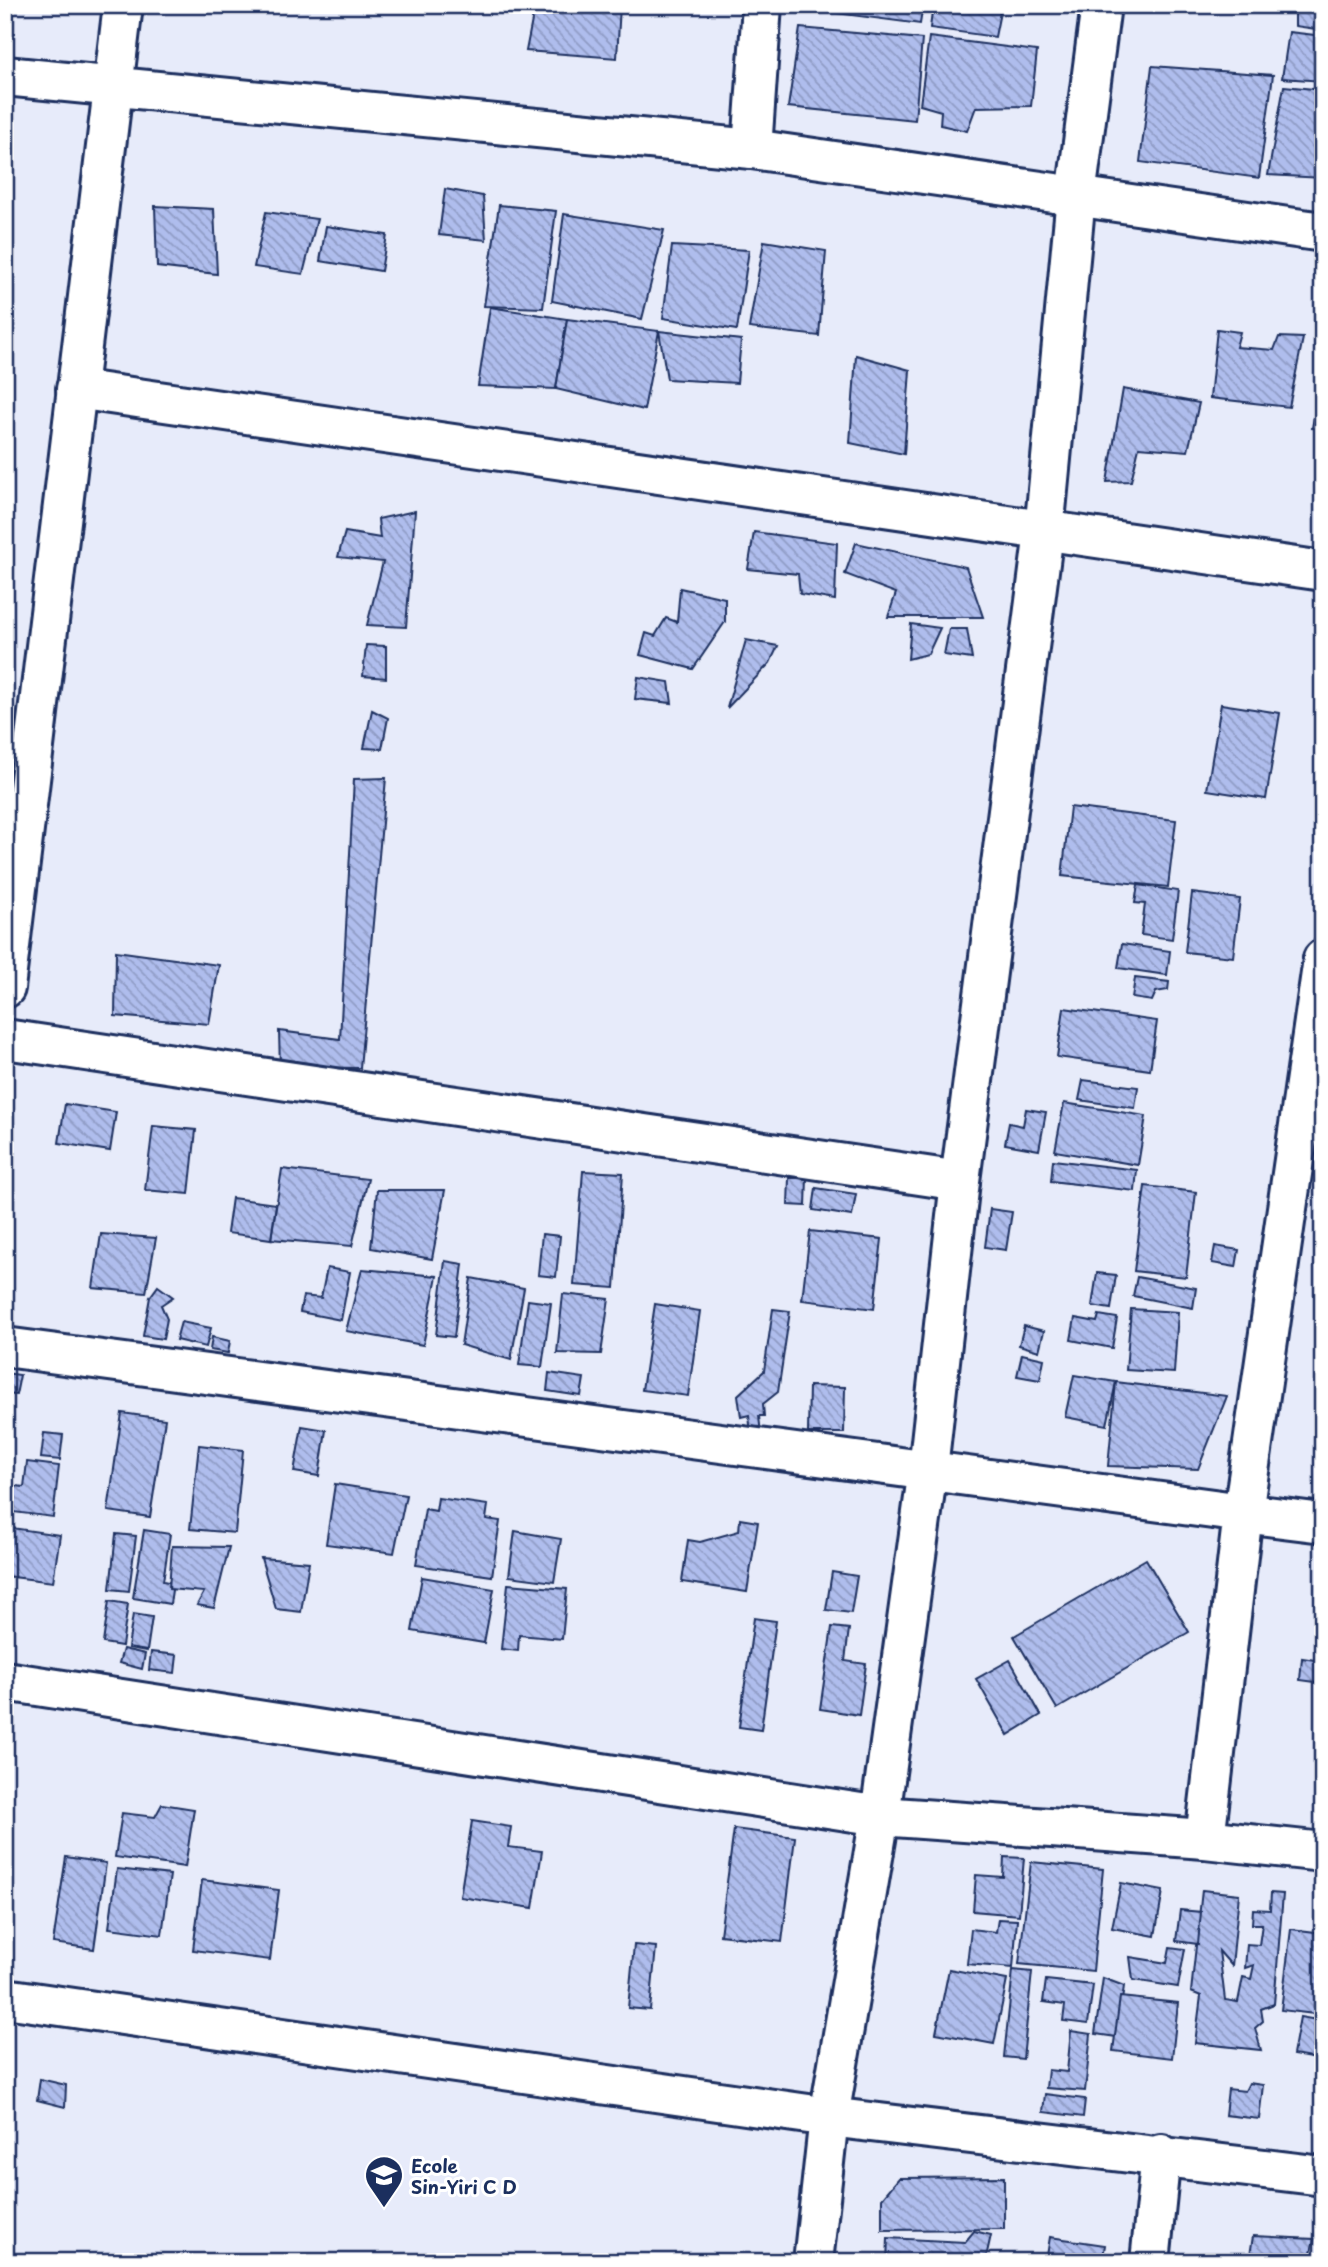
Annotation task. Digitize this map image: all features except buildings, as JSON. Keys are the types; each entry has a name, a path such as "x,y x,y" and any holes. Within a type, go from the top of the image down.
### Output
{"street":[{"path":"5,988 123,5"},
{"path":"752,149 762,5"},
{"path":"813,2262 829,2117 880,1816 928,1469 960,1181 1044,532 1076,195 1101,5"},
{"path":"5,76 752,149 1323,232"},
{"path":"76,389 1323,571"},
{"path":"1205,1839 1242,1513 1323,959"},
{"path":"5,1039 960,1181"},
{"path":"5,1348 1323,1523"},
{"path":"5,1681 880,1816 1205,1839 1323,1852"},
{"path":"5,1997 829,2117 1161,2154 1323,2176"},
{"path":"1150,2262 1161,2154"}],"place":[{"name":"Ecole Sin-Yiri C D","path":"384,2209"}]}
